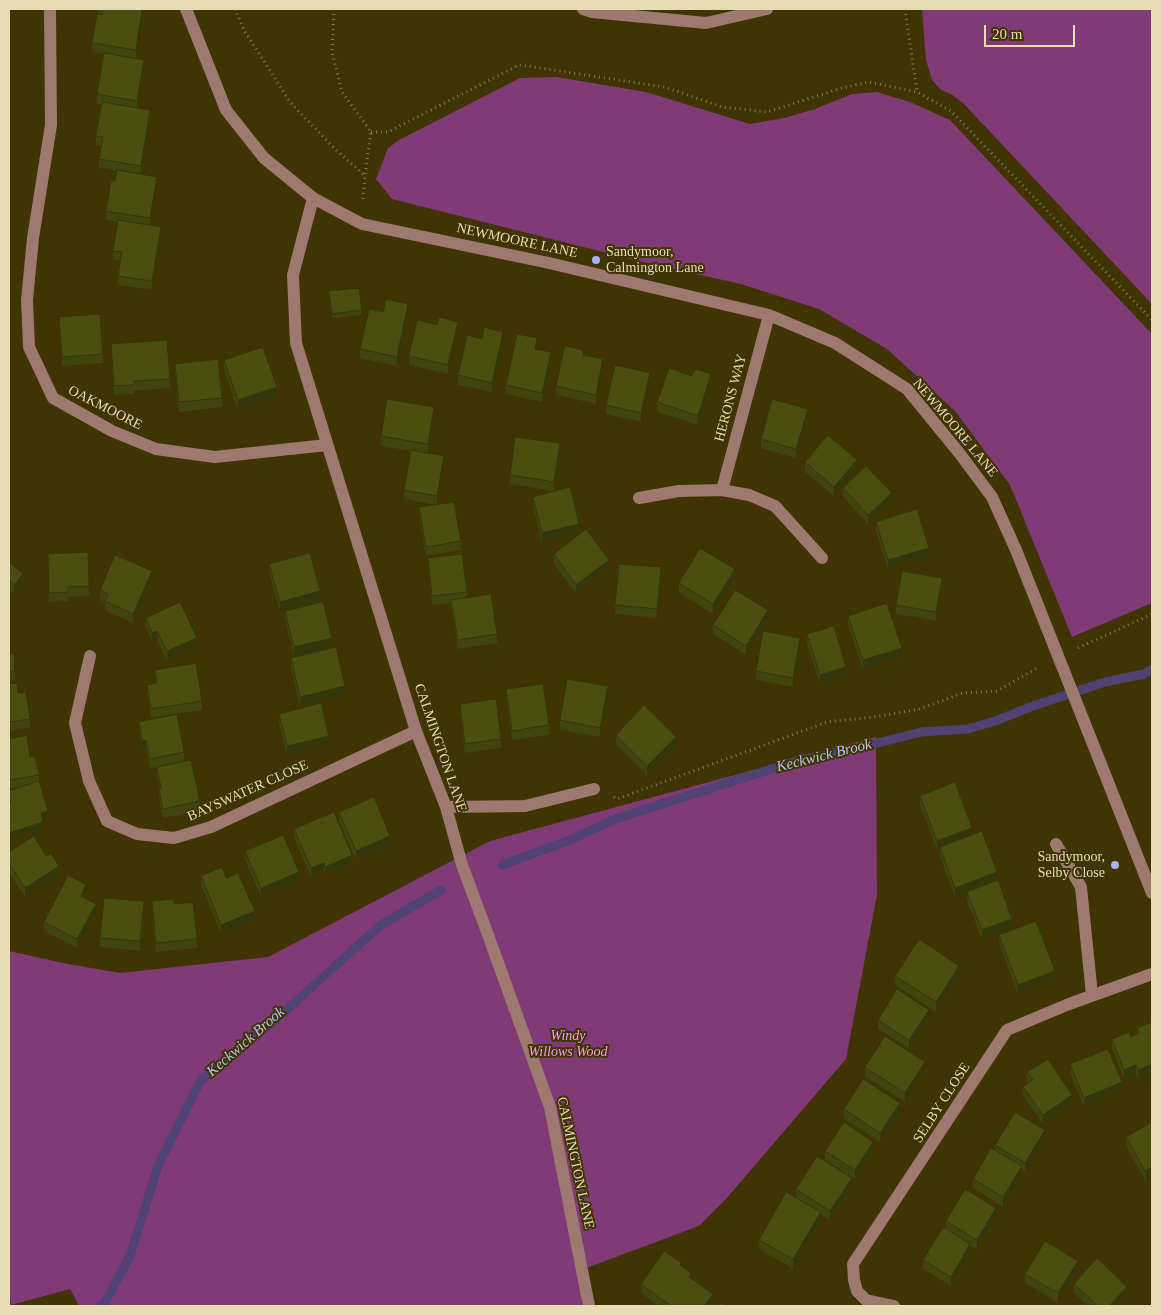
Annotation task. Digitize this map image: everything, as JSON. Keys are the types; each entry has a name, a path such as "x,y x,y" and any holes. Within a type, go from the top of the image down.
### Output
{"street":[{"name":"OAKMOORE","path":"50,9 50,125 33,238 27,300 28,347 53,398 112,431 156,450 215,458 327,445"},
{"name":"NEWMOORE LANE","path":"186,9 226,110 264,158 313,198 362,224 549,263 769,315 835,343 907,389 992,497 1016,550 1152,893"},
{"path":"583,9 592,12 706,23 768,9"},
{"name":"CALMINGTON LANE","path":"313,198 293,275 296,343 416,731 446,806 462,865 550,1107 589,1306"},
{"name":"HERONS WAY","path":"722,490 769,315"},
{"path":"638,498 679,491 722,490 749,495 775,506 822,558"},
{"name":"BAYSWATER CLOSE","path":"90,656 75,723 89,781 107,821 137,834 174,838 211,827 416,731"},
{"path":"446,806 525,806 594,789"},
{"path":"1056,844 1081,887 1092,995"},
{"name":"SELBY CLOSE","path":"894,1306 866,1300 857,1292 853,1264 1007,1030 1092,995 1152,974"}],"path":[{"path":"235,9 244,30 290,102 333,148 365,176"},
{"path":"334,9 332,52 342,92 372,132 365,176 362,224"},
{"path":"905,9 917,92"},
{"path":"372,132 388,132 519,65 665,88 722,107 767,112 842,88 869,82 917,92 951,111 1152,320"},
{"path":"594,789 617,799 827,722 874,717 920,709 963,693 996,691 1058,656 1152,614"}],"green space":[{"path":"922,9 1152,9 1152,304 963,103 951,94 941,90 932,80 926,60"},
{"path":"557,77 646,92 750,124 784,118 815,109 852,94 877,92 910,102 950,120 1152,334 1152,603 1072,637 1010,485 955,411 887,349 819,309 741,284 655,265 392,199 376,179 388,148 399,140 520,78"},
{"name":"Windy Willows Wood","path":"876,737 877,895 846,1059 726,1199 699,1226 581,1270 582,1306 79,1306 70,1289 11,1305 9,1293 9,951 120,973 268,957 490,841"}],"building":[{"path":"103,9 142,10 136,50 92,43 97,14 102,15"},
{"path":"104,53 144,60 137,101 97,94"},
{"path":"102,102 150,110 141,166 99,159 103,137 96,136"},
{"path":"117,170 157,177 150,218 106,211 111,181 115,181"},
{"path":"118,220 161,227 152,281 118,276 122,252 113,251"},
{"path":"359,288 362,310 332,314 329,291"},
{"path":"386,299 408,304 397,357 360,349 369,309 383,312"},
{"path":"100,314 103,354 62,357 59,317"},
{"path":"439,317 458,322 448,365 409,356 417,320 437,325"},
{"path":"484,327 503,332 492,383 458,375 467,335 482,339"},
{"path":"517,334 537,338 535,349 551,352 542,393 506,385"},
{"path":"167,340 170,379 134,381 134,385 114,386 111,344"},
{"path":"565,346 583,350 583,355 603,359 596,395 556,386"},
{"path":"263,347 277,387 238,400 224,360"},
{"path":"218,359 222,398 179,402 175,364"},
{"path":"615,365 650,373 641,413 606,405"},
{"path":"669,368 692,376 695,369 711,374 698,416 657,402"},
{"path":"387,399 434,407 428,444 381,436"},
{"path":"772,399 808,409 796,449 761,439"},
{"path":"828,435 857,460 834,487 805,462"},
{"path":"515,437 560,443 554,482 510,475"},
{"path":"411,450 444,456 437,496 404,490"},
{"path":"866,466 892,493 868,515 843,488"},
{"path":"570,487 579,524 542,533 533,497"},
{"path":"454,502 461,541 426,547 419,507"},
{"path":"917,509 929,548 888,560 876,522"},
{"path":"586,529 609,560 576,585 554,554"},
{"path":"700,548 735,569 713,604 679,583"},
{"path":"88,552 89,586 68,587 68,592 49,593 48,554"},
{"path":"310,553 320,591 280,602 269,564"},
{"path":"462,554 467,592 432,596 428,558"},
{"path":"115,555 152,571 133,614 105,601 108,594 100,590"},
{"path":"9,562 23,574 14,585 9,580"},
{"path":"619,564 661,567 657,609 615,605"},
{"path":"902,571 942,578 936,612 896,605"},
{"path":"735,590 768,610 746,646 713,625"},
{"path":"491,594 497,634 458,640 451,600"},
{"path":"180,602 197,638 167,651 157,631 152,633 146,618"},
{"path":"323,602 332,638 294,647 285,611"},
{"path":"887,603 902,648 863,660 848,616"},
{"path":"834,626 846,667 820,675 807,634"},
{"path":"763,631 800,638 793,678 756,671"},
{"path":"336,647 345,686 300,697 291,658"},
{"path":"14,653 15,671 9,671 9,654"},
{"path":"196,663 202,701 151,709 147,685 157,683 155,670"},
{"path":"567,679 608,686 600,728 560,720"},
{"path":"17,683 18,693 26,692 30,719 9,722 9,684"},
{"path":"543,684 549,725 512,731 506,689"},
{"path":"496,699 501,739 465,744 460,704"},
{"path":"321,703 329,736 287,746 279,714"},
{"path":"644,705 676,737 647,766 616,735"},
{"path":"177,714 184,752 150,759 146,740 142,741 139,722"},
{"path":"27,735 30,757 35,756 39,775 9,780 9,739"},
{"path":"191,760 200,801 163,809 157,767"},
{"path":"39,781 48,811 41,813 43,822 9,833 9,803 11,803 9,791"},
{"path":"955,782 972,828 937,841 920,796"},
{"path":"374,797 390,836 356,851 339,812"},
{"path":"334,812 352,855 325,867 324,863 311,868 294,829"},
{"path":"982,831 997,872 955,888 940,847"},
{"path":"283,835 299,872 261,888 245,851"},
{"path":"34,836 46,856 51,853 59,866 25,888 9,863 9,852"},
{"path":"222,867 226,878 238,873 255,911 221,925 201,876"},
{"path":"68,875 86,885 81,896 96,904 77,939 44,922"},
{"path":"998,880 1012,919 982,930 967,892"},
{"path":"104,898 144,901 140,941 100,938"},
{"path":"174,899 174,904 193,902 197,939 156,943 152,901"},
{"path":"1036,921 1055,971 1018,985 999,935"},
{"path":"919,939 959,966 936,1002 895,976"},
{"path":"897,989 929,1010 909,1040 878,1020"},
{"path":"1152,1022 1152,1064 1138,1070 1136,1065 1124,1070 1112,1039 1129,1032 1131,1037 1139,1033 1137,1028"},
{"path":"885,1036 925,1062 905,1093 865,1067"},
{"path":"1108,1049 1122,1082 1084,1098 1070,1064"},
{"path":"1048,1059 1072,1095 1043,1115 1023,1087 1033,1080 1027,1072"},
{"path":"863,1079 900,1103 880,1133 844,1109"},
{"path":"1015,1112 1045,1130 1025,1163 995,1145"},
{"path":"844,1122 873,1142 855,1170 825,1151"},
{"path":"1152,1122 1152,1167 1145,1171 1126,1137"},
{"path":"991,1148 1022,1166 1003,1197 973,1179"},
{"path":"817,1156 852,1178 830,1211 796,1189"},
{"path":"965,1189 996,1208 977,1240 946,1221"},
{"path":"786,1192 821,1212 793,1259 759,1240"},
{"path":"943,1227 970,1244 951,1277 923,1260"},
{"path":"1045,1241 1078,1261 1058,1293 1025,1274"},
{"path":"664,1251 682,1263 680,1265 691,1273 689,1277 713,1294 704,1306 671,1306 641,1284"},
{"path":"1097,1258 1127,1287 1109,1306 1098,1306 1074,1284"}],"waterway":[{"name":"Keckwick Brook","path":"502,865 570,840 615,819 800,760 921,732 968,729 1105,682 1144,674 1152,669"},
{"name":"Keckwick Brook","path":"101,1306 103,1306 130,1256 158,1166 201,1080 285,1011 381,925 441,890"}],"place":[{"name":"Sandymoor, Calmington Lane","path":"596,260"},
{"name":"Sandymoor, Selby Close","path":"1115,865"}]}
